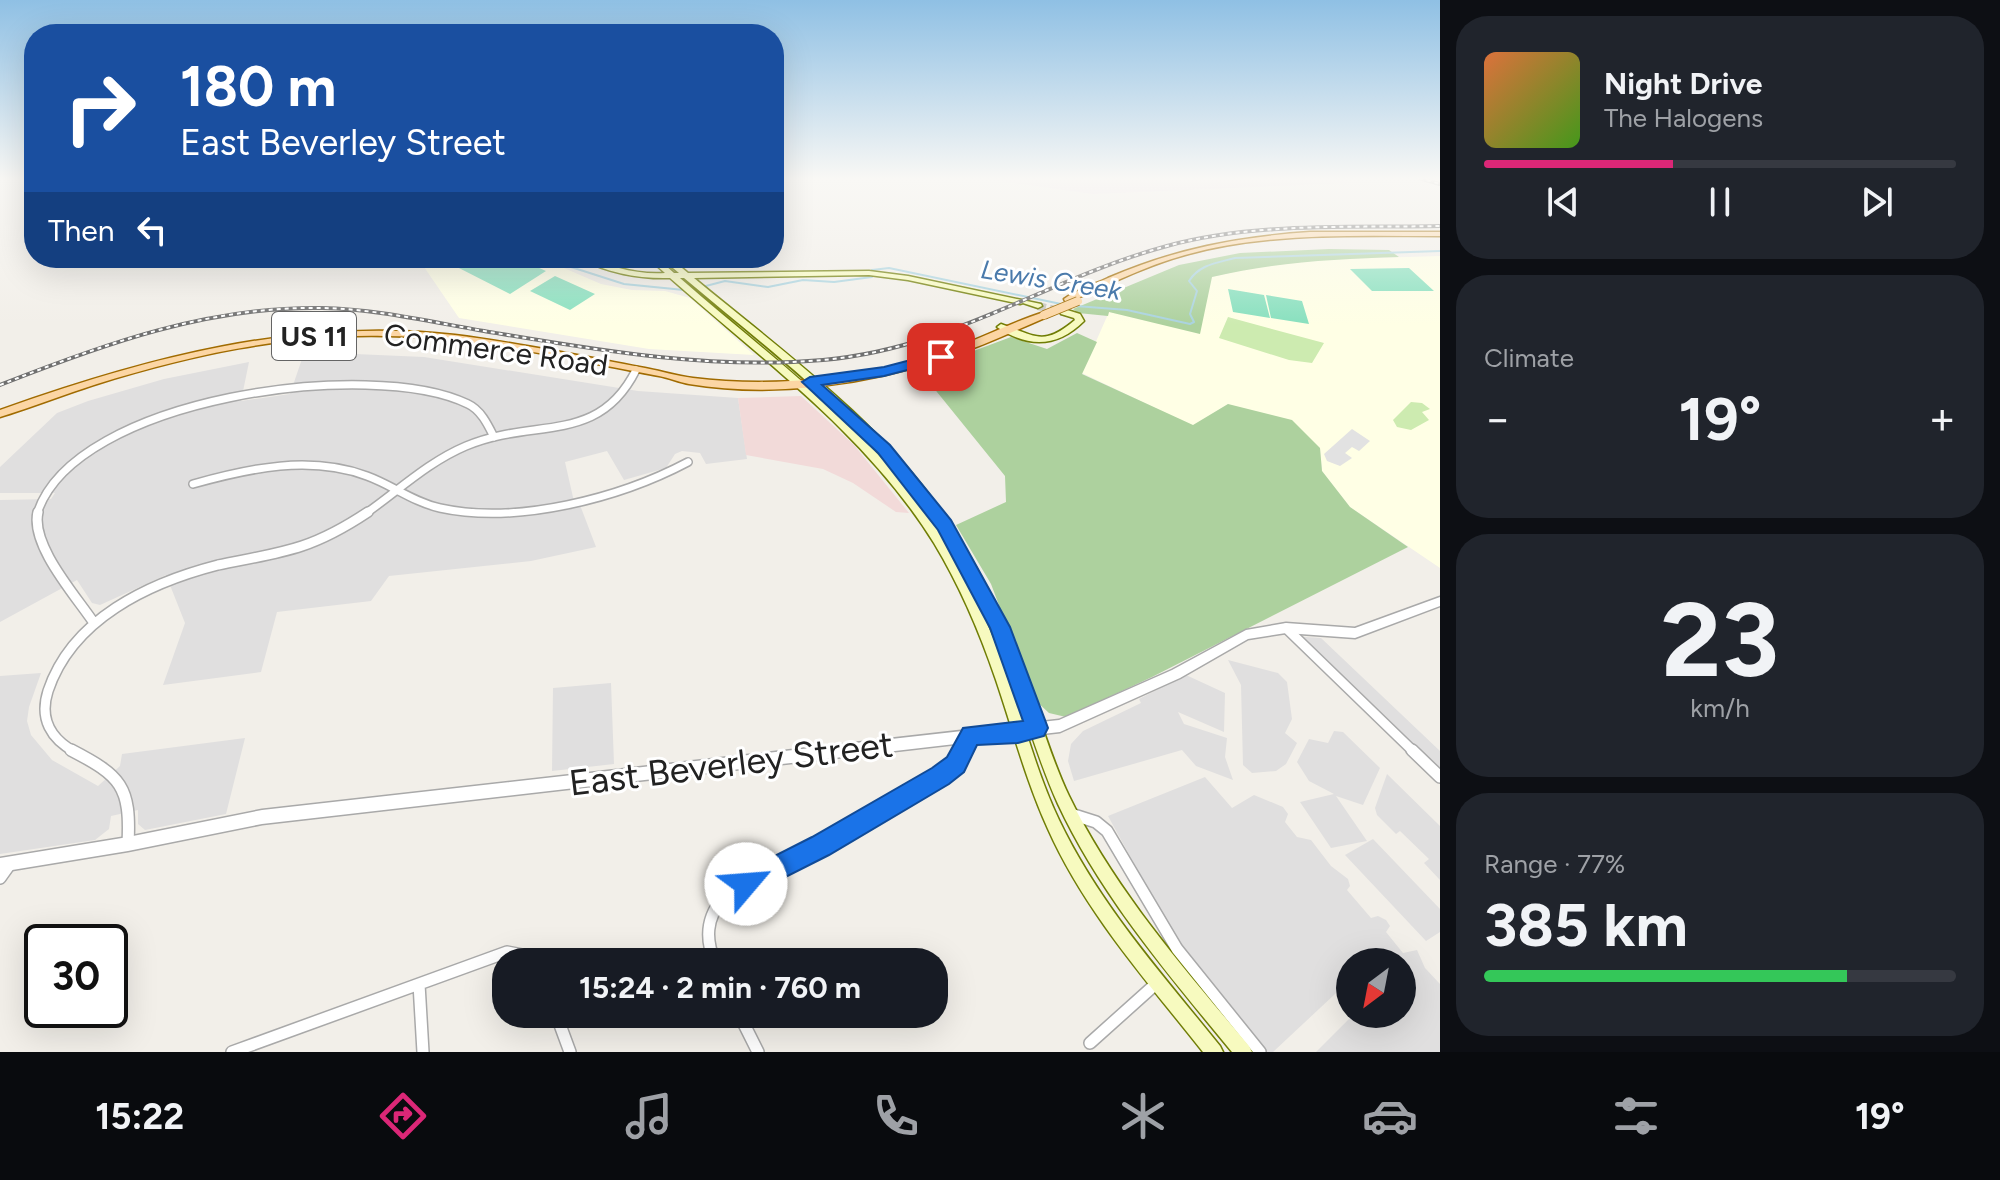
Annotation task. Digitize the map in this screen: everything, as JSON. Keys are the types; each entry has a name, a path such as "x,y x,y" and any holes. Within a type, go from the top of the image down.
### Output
{"main road":[{"name":"Commerce Road","path":"0,414 98,379 163,361 238,345 321,335 380,333 448,338 701,382 755,385 863,375 916,364 1005,329 1039,311 1167,264 1225,248 1300,241 1440,236"},
{"path":"612,268 682,278"},
{"path":"647,275 655,268"},
{"path":"670,268 682,278 703,287 799,379 876,458 928,525 962,582 981,624 1018,733 1056,829 1096,896 1214,1052"},
{"path":"670,268 682,278 703,287 799,379 884,449 944,525 1000,627 1070,813 1128,909 1243,1052"},
{"path":"703,287 872,274 1023,302 1039,311"},
{"path":"1005,329 1036,341 1051,342 1080,321 1077,316 1064,312"}],"street":[{"path":"128,844 129,805 122,785 100,767 61,744 44,717 46,695 59,666 94,623 124,603 181,577 215,566 283,553 318,541 366,515 439,460 461,448 494,437 567,425 597,416 619,400 636,370"},
{"path":"94,623 40,539 35,521 47,496 67,471 104,442 131,427 172,411 215,400 290,389 347,386 409,390 458,400 482,416 494,437"},
{"path":"193,484 245,470 307,465 356,473 424,503 455,511 506,512 592,497 672,472 688,462"},
{"name":"East Beverley Street","path":"5,864 128,844 262,817 971,735 1018,733 1070,723 1176,674 1246,635 1286,628 1355,633 1440,601"},
{"path":"1286,628 1440,777"},
{"path":"711,948 707,936 713,912 730,893 820,846 940,776 956,765 971,735"},
{"path":"1070,813 1096,822 1107,831 1182,956 1260,1052"},
{"path":"0,878 5,864"},
{"path":"232,1052 492,957"},
{"path":"1090,1043 1159,982"},
{"path":"419,984 423,1052"},
{"path":"561,1028 570,1052"},
{"path":"746,1028 758,1052"}],"shaded area":[{"path":"1440,256 1440,568 1350,507 1322,471 1320,448 1228,404 1193,426 1082,373 1109,312 1212,277 1263,265 1308,260"},
{"path":"425,268 564,268 601,284 632,290 665,291 690,298 754,355 649,349 459,318"},
{"path":"355,354 424,357 638,391 738,398 747,459 706,464 700,453 682,451 675,454 666,468 624,480 607,451 565,462 575,506 580,505 596,547 531,561 389,576 371,601 277,612 261,672 163,685 185,623 166,575 100,605 92,603 77,580 0,622 0,500 51,499 55,493 0,493 0,467 57,413 164,379 249,362 241,401 290,394 303,356"},
{"path":"801,396 854,445 909,513 896,512 853,483 823,469 746,455 738,398"},
{"path":"1352,429 1370,441 1359,451 1352,447 1345,453 1352,458 1340,466 1327,461 1324,454"},
{"path":"1292,636 1321,638 1440,751 1440,778"},
{"path":"1228,660 1278,673 1287,682 1292,719 1285,733 1297,743 1286,764 1276,771 1252,773 1243,765 1241,685"},
{"path":"41,673 29,707 27,721 31,735 52,760 98,786 120,766 122,754 245,738 226,814 145,830 138,824 138,810 111,816 109,829 95,840 0,854 0,676"},
{"path":"1186,675 1225,693 1224,732 1178,712 1184,724 1227,738 1225,757 1233,780 1196,766 1182,750 1074,781 1068,761 1071,744 1083,731 1141,703 1139,699"},
{"path":"611,683 614,764 552,771 553,688"},
{"path":"1334,731 1343,732 1380,768 1363,805 1336,796 1367,841 1331,848 1300,802 1334,794 1309,781 1297,762 1309,739 1328,743"},
{"path":"1387,774 1440,826 1440,880 1424,863 1429,859 1400,831 1396,834 1377,815 1375,808"},
{"path":"1205,777 1232,808 1254,795 1283,807 1288,814 1285,822 1297,837 1311,840 1331,866 1348,879 1350,886 1347,890 1371,918 1378,916 1386,920 1390,926 1386,932 1399,948 1336,948 1336,993 1273,1052 1263,1052 1188,962 1108,816"},
{"path":"1373,839 1440,909 1440,932 1426,941 1345,855"},
{"path":"1417,950 1425,968 1440,984 1440,1052 1316,1052 1340,1028 1416,1028"}],"green space":[{"path":"1389,250 1399,257 1305,262 1212,277 1200,334 1109,312 1108,316 1078,313 1073,309 1179,265 1240,253"},
{"path":"459,268 539,268 546,271 510,294"},
{"path":"1409,268 1434,291 1372,291 1350,269"},
{"path":"555,276 595,294 570,310 530,291"},
{"path":"1228,289 1264,295 1270,318 1233,312"},
{"path":"1266,295 1302,301 1309,324 1271,318"},
{"path":"1228,317 1324,343 1312,363 1289,360 1219,338"},
{"path":"1077,333 1097,342 1082,374 1193,425 1228,404 1292,420 1320,448 1322,471 1350,507 1408,547 1152,677 1066,717 1049,713 1035,700 991,584 956,525 1006,502 1005,476 920,371 1011,337 1047,349"},
{"path":"1411,402 1422,403 1430,409 1422,412 1429,420 1411,430 1397,427 1393,420"}],"waterway":[{"name":"Lewis Creek","path":"1076,306 1127,310 1190,324 1194,322 1190,314 1197,291 1189,281 1198,271 1215,263 1235,258 1440,251"},
{"name":"Lewis Creek","path":"574,268 624,284 684,290"},
{"name":"Lewis Creek","path":"702,287 725,281 768,287 803,280 834,282 872,277 872,270 889,268 1061,304"}],"tunnel":[{"path":"1038,306 1064,312"}],"railway":[{"path":"0,385 78,355 158,330 239,313 280,309 322,308 404,316 569,345 695,360 823,360 915,342 999,311 1080,276 1167,246 1234,233 1365,227"}],"route":[{"path":"746,884 820,846 940,776 956,765 971,735 1018,733 1037,728 1000,627 944,525 884,449 810,382 884,371 941,357"}]}
